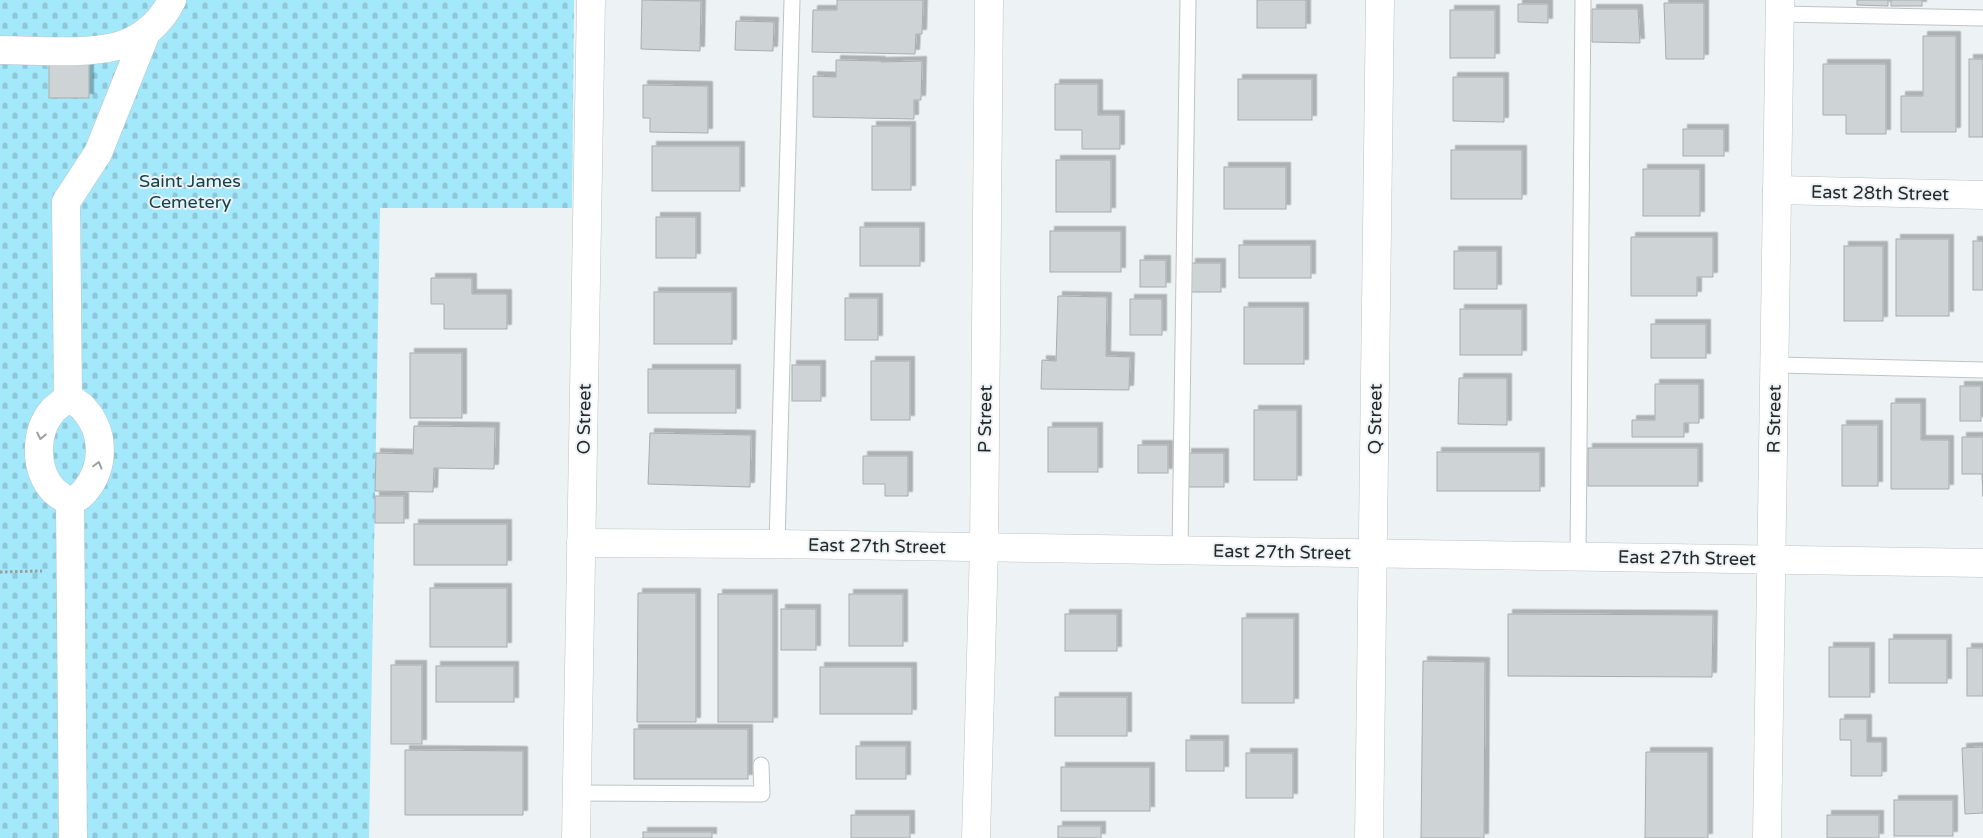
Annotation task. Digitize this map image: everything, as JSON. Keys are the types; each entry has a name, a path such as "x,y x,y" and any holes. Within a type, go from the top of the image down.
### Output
{"street":[{"path":"0,50 91,50 120,46 146,33 166,12 172,0"},
{"name":"O Street","path":"576,838 591,0"},
{"name":"P Street","path":"976,838 984,547 989,0"},
{"name":"Q Street","path":"1369,838 1380,0"},
{"name":"R Street","path":"1767,838 1780,7"},
{"path":"70,503 53,490 42,472 38,451 42,430 52,411 68,397 66,202 98,153 146,33"},
{"name":"East 28th Street","path":"1777,190 1983,195"},
{"path":"68,397 83,408 94,423 100,441 100,459 94,477 84,492 70,503"},
{"path":"70,503 73,838"},
{"name":"East 27th Street","path":"581,543 777,544 1983,563"}],"lane":[{"path":"777,544 792,0"},
{"path":"1180,550 1188,0"},
{"path":"1578,557 1583,0"},
{"path":"1780,7 1983,18"},
{"path":"1775,365 1983,370"},
{"path":"576,793 762,794 761,765"}],"path":[{"path":"0,572 70,571"}],"green space":[{"name":"Saint James Cemetery","path":"0,0 574,0 572,208 380,208 369,838 0,838"}],"building":[{"path":"642,0 701,1 700,51 641,49"},
{"path":"837,0 923,0 922,34 916,34 915,54 812,52 813,10 837,10"},
{"path":"1257,0 1306,0 1306,28 1257,28"},
{"path":"1857,0 1888,0 1888,6 1857,5"},
{"path":"1891,0 1922,0 1922,6 1891,6"},
{"path":"1664,3 1704,3 1704,59 1666,59"},
{"path":"1518,4 1548,4 1548,23 1518,22"},
{"path":"1592,9 1638,9 1640,43 1592,42"},
{"path":"1450,10 1495,10 1495,58 1450,58"},
{"path":"736,21 774,22 773,51 735,50"},
{"path":"1923,36 1956,36 1956,132 1901,132 1901,96 1923,96"},
{"path":"49,59 89,59 89,98 49,98"},
{"path":"1969,59 1983,59 1983,137 1969,137"},
{"path":"836,60 922,61 921,100 914,100 914,119 813,117 813,76 836,77"},
{"path":"1823,64 1886,64 1886,134 1846,134 1846,115 1823,115"},
{"path":"1453,77 1504,77 1504,122 1453,121"},
{"path":"1238,79 1312,79 1312,120 1238,120"},
{"path":"1055,84 1098,84 1098,115 1120,115 1120,149 1082,149 1082,130 1055,130"},
{"path":"643,85 708,86 708,133 650,132 650,118 643,118"},
{"path":"872,126 911,126 911,190 872,190"},
{"path":"1683,129 1724,129 1724,156 1683,156"},
{"path":"652,146 740,146 740,191 652,191"},
{"path":"1451,150 1522,150 1522,199 1451,199"},
{"path":"1056,160 1111,160 1111,212 1056,212"},
{"path":"1224,167 1286,167 1286,209 1224,209"},
{"path":"1643,169 1700,169 1700,216 1643,216"},
{"path":"656,217 696,217 696,258 656,258"},
{"path":"860,227 920,227 920,266 860,266"},
{"path":"1050,231 1121,231 1121,272 1050,272"},
{"path":"1631,237 1713,237 1713,277 1697,277 1697,296 1631,296"},
{"path":"1896,239 1949,239 1949,316 1896,316"},
{"path":"1973,241 1983,241 1983,290 1973,290"},
{"path":"1239,245 1311,245 1311,278 1239,278"},
{"path":"1844,246 1883,246 1883,321 1844,321"},
{"path":"1454,251 1497,251 1497,289 1454,289"},
{"path":"1140,260 1166,260 1166,287 1140,287"},
{"path":"1191,263 1221,263 1221,292 1191,292"},
{"path":"431,278 472,278 472,294 507,294 507,329 444,329 444,304 431,304"},
{"path":"654,292 732,292 732,344 654,344"},
{"path":"1058,296 1107,297 1106,356 1130,357 1129,390 1041,389 1042,360 1056,361"},
{"path":"845,298 878,298 878,340 845,340"},
{"path":"1130,299 1162,299 1162,335 1130,335"},
{"path":"1244,307 1304,307 1304,364 1244,364"},
{"path":"1460,309 1522,309 1522,355 1460,355"},
{"path":"1651,324 1706,324 1706,358 1651,358"},
{"path":"410,353 462,353 462,418 410,418"},
{"path":"871,361 910,361 910,420 871,420"},
{"path":"792,365 821,365 821,401 792,401"},
{"path":"648,369 736,369 736,413 648,413"},
{"path":"1459,378 1507,378 1507,425 1458,424"},
{"path":"1655,384 1699,384 1699,423 1684,423 1684,437 1632,437 1632,420 1655,420"},
{"path":"1960,386 1981,386 1981,421 1960,421"},
{"path":"1891,403 1921,403 1921,440 1949,440 1949,489 1891,489"},
{"path":"1254,410 1297,410 1297,480 1254,480"},
{"path":"1842,425 1878,425 1878,486 1842,486"},
{"path":"414,426 495,427 494,469 434,468 433,492 375,491 376,453 413,454"},
{"path":"1048,427 1098,427 1098,472 1048,472"},
{"path":"650,433 751,435 750,487 648,484"},
{"path":"1962,437 1983,437 1983,497 1982,474 1962,474"},
{"path":"1138,445 1168,445 1168,473 1138,473"},
{"path":"1588,448 1698,448 1698,486 1588,486"},
{"path":"1437,452 1540,452 1540,491 1437,491"},
{"path":"1187,453 1224,453 1224,487 1187,487"},
{"path":"863,456 908,456 908,496 885,496 885,484 863,484"},
{"path":"375,496 404,496 404,523 375,523"},
{"path":"414,524 507,524 507,565 414,565"},
{"path":"430,588 507,588 507,647 430,647"},
{"path":"638,593 696,593 696,722 637,722"},
{"path":"718,594 773,594 773,722 718,722"},
{"path":"849,594 903,594 903,646 849,646"},
{"path":"781,609 816,609 816,650 781,650"},
{"path":"1065,614 1117,614 1117,651 1065,651"},
{"path":"1508,614 1713,615 1712,677 1508,676"},
{"path":"1242,618 1294,618 1294,703 1242,703"},
{"path":"1889,639 1947,639 1947,683 1889,683"},
{"path":"1829,647 1870,647 1870,697 1829,697"},
{"path":"1967,648 1983,648 1983,696 1967,696"},
{"path":"1423,661 1485,662 1484,838 1421,838"},
{"path":"391,665 422,665 422,744 391,744"},
{"path":"436,666 514,666 514,702 436,702"},
{"path":"820,667 912,667 912,714 820,714"},
{"path":"1055,697 1127,697 1127,736 1055,736"},
{"path":"1840,719 1867,719 1867,742 1882,742 1882,776 1851,776 1851,740 1840,740"},
{"path":"634,729 748,729 748,779 634,779"},
{"path":"1186,740 1224,740 1224,771 1186,771"},
{"path":"856,746 906,746 906,779 856,779"},
{"path":"1983,747 1983,813 1965,814 1962,748"},
{"path":"405,750 523,751 523,815 405,815"},
{"path":"1646,752 1708,752 1708,838 1645,838"},
{"path":"1246,753 1293,753 1293,798 1246,798"},
{"path":"1061,767 1150,767 1150,811 1061,811"},
{"path":"1894,800 1953,800 1953,836 1894,836"},
{"path":"851,815 910,815 910,838 851,838"},
{"path":"1827,815 1879,815 1879,838 1827,838"},
{"path":"1058,826 1101,826 1101,838 1058,838"},
{"path":"643,832 712,832 712,838 643,838"}]}
